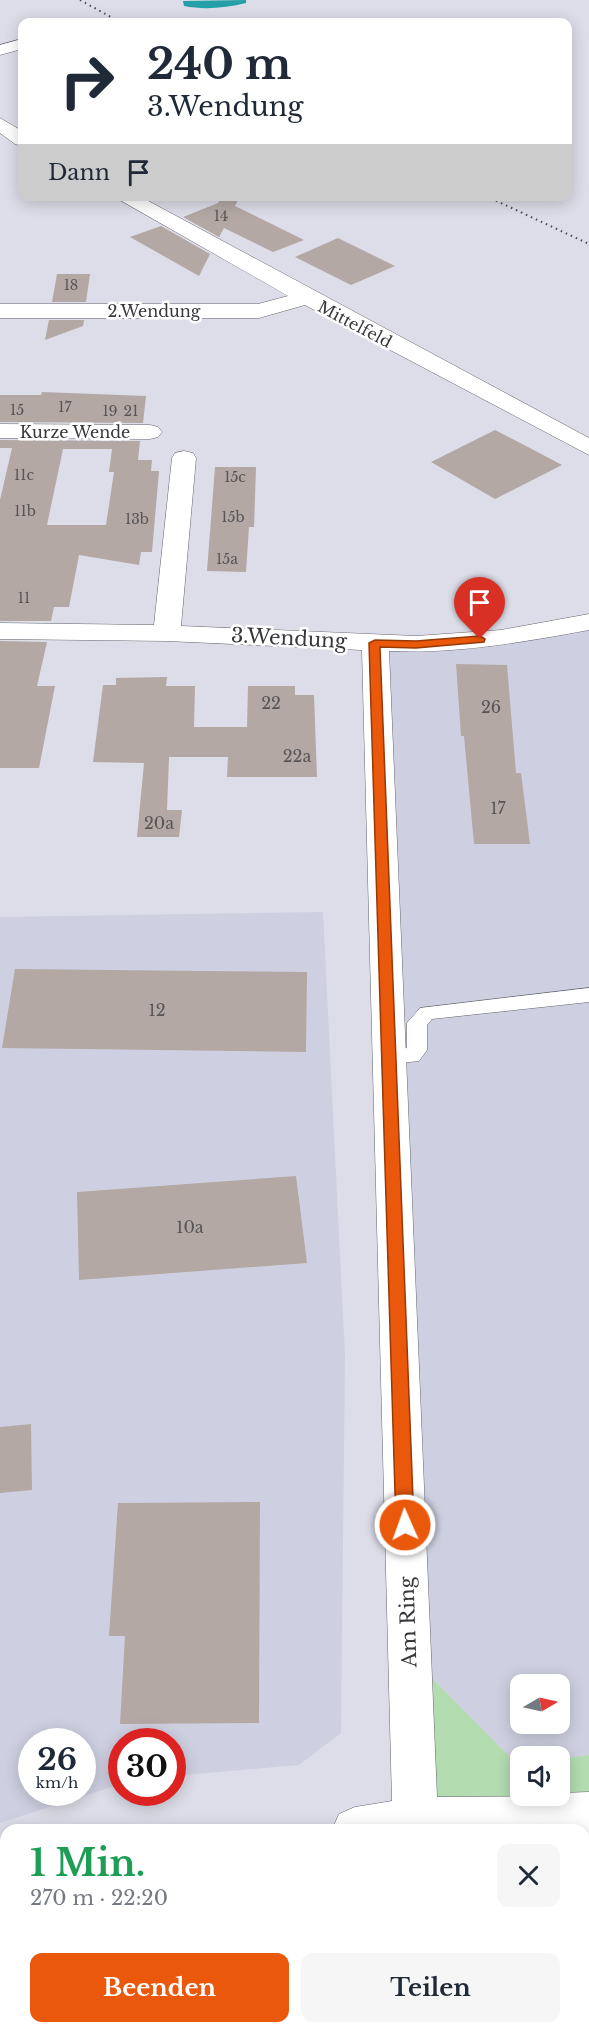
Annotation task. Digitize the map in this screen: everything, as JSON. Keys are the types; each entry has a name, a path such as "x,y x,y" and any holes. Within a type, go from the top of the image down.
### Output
{"street":[{"path":"0,50 18,45"},
{"path":"0,124 18,137"},
{"name":"Mittelfeld","path":"132,201 307,298 589,448"},
{"name":"2.Wendung","path":"0,311 259,311 307,298"},
{"name":"Kurze Wende","path":"0,431 150,432"},
{"path":"167,633 184,458"},
{"name":"3.Wendung","path":"0,631 167,633 416,644 501,638 589,622"},
{"name":"Am Ring","path":"375,643 415,1820"},
{"path":"391,1824 415,1820 589,1815"}],"lane":[{"path":"390,1057 412,1056 417,1050 417,1023 427,1013 589,994"}],"shaded area":[{"path":"589,622 589,1755 570,1758 570,1746 510,1746 510,1757 428,1674 375,643"},
{"path":"323,912 345,1355 341,1733 299,1765 186,1775 186,1728 108,1728 108,1788 96,1792 96,1728 18,1728 18,1806 53,1806 0,1823 0,917"}],"green space":[{"path":"428,1674 510,1757 510,1806 570,1806 570,1758 589,1755 589,1824 421,1824"}],"water":[{"path":"246,0 246,3 238,5 207,8 184,6 183,1"}],"building":[{"path":"219,201 238,201 235,206 304,240 273,252 224,228 219,237 183,217"},
{"path":"161,226 210,254 199,276 130,237"},
{"path":"338,238 395,266 351,285 295,257"},
{"path":"57,274 90,274 86,302 52,302"},
{"path":"49,320 84,320 83,326 45,340"},
{"path":"42,392 146,396 143,423 0,422 0,395 41,395"},
{"path":"495,430 562,465 495,499 431,462"},
{"path":"0,440 140,441 138,460 152,460 151,471 159,471 152,552 141,552 139,565 79,555 69,607 54,607 51,621 0,621 0,500 12,448 0,448","holes":["63,449 112,449 109,472 114,472 106,525 47,525"]},
{"path":"215,467 256,467 254,527 249,527 246,572 207,571"},
{"path":"0,641 47,642 37,686 55,686 39,768 0,768"},
{"path":"456,664 507,665 516,773 521,773 530,844 474,844 464,736 461,736"},
{"path":"167,677 166,686 195,686 194,727 247,727 248,686 295,686 295,695 314,695 317,777 227,777 228,757 169,757 167,810 182,810 179,837 137,837 144,763 93,762 103,685 116,685 116,678"},
{"path":"15,969 307,972 306,1052 2,1048"},
{"path":"296,1176 307,1263 79,1280 77,1192"},
{"path":"31,1424 32,1490 0,1493 0,1427"},
{"path":"260,1502 259,1723 120,1724 125,1636 109,1636 118,1503"}],"railway":[{"path":"80,0 113,18"},
{"path":"497,201 589,244"}],"route":[{"path":"405,1525 375,643 416,644 480,639"}]}
